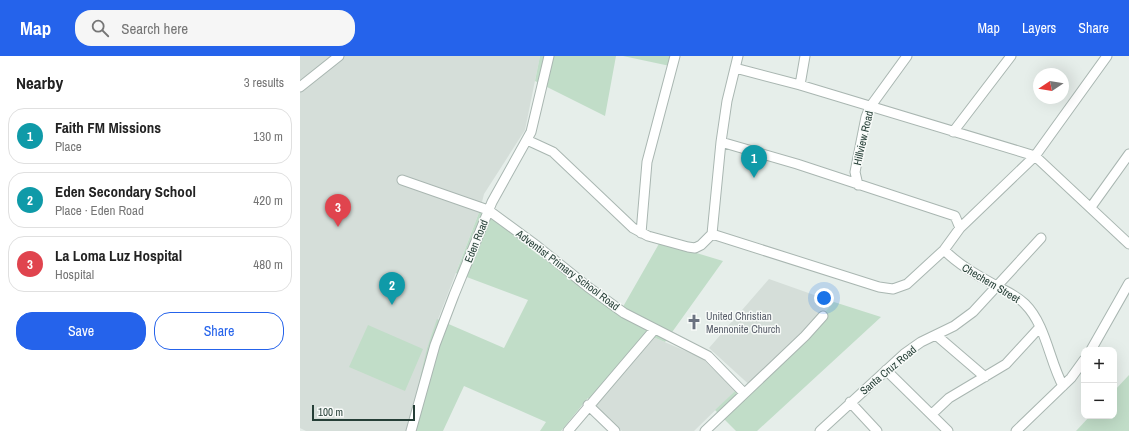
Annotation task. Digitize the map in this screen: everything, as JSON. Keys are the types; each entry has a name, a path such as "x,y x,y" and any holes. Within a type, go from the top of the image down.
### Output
{"street":[{"path":"300,87 339,56"},
{"name":"Eden Road","path":"411,431 437,338 488,210 527,140 541,94 549,56"},
{"path":"642,233 647,162 675,56"},
{"path":"527,140 553,152 626,222 642,233 695,248 707,241 712,234 721,142 727,101 738,56"},
{"path":"800,85 805,56"},
{"name":"Hillview Road","path":"858,185 856,172 866,116 870,107 907,56"},
{"path":"953,132 1011,56"},
{"path":"712,234 887,289 900,287 907,284 944,250 960,228 1036,156 1107,56"},
{"path":"735,68 800,85 1036,156 1129,244"},
{"path":"721,142 798,164 955,216 960,228"},
{"path":"1091,207 1129,154"},
{"name":"Adventist Primary School Road","path":"402,180 488,210 538,246 588,287 624,313 654,330 708,356 744,393"},
{"name":"Santa Cruz Road","path":"820,431 850,402 912,348 954,326 973,312 1041,238"},
{"name":"Chechem Street","path":"944,250 960,265 1024,303 1040,327 1052,364 1063,386"},
{"path":"1093,347 1129,283"},
{"path":"705,431 805,336 823,316"},
{"path":"932,414 949,398 1006,364 1040,327"},
{"path":"568,431 654,330"},
{"path":"936,335 985,377"},
{"path":"1016,431 1063,386 1081,364"},
{"path":"886,370 948,431"},
{"path":"850,402 876,431"},
{"path":"588,406 615,431"}],"shaded area":[{"path":"300,56 540,56 525,130 484,194 480,210 427,348 412,431 306,431 300,428"},
{"path":"769,279 834,302 754,389 709,348"},
{"path":"653,337 702,358 735,391 694,431 622,431 596,406"}],"green space":[{"path":"540,56 616,56 605,116 535,81"},
{"path":"623,56 673,56 670,66"},
{"path":"480,210 620,312 660,242 723,261 665,342 653,337 596,406 588,398 561,431 540,431 546,422 464,386 443,431 412,431 410,422 427,348 437,319 504,348 528,300 456,273"},
{"path":"834,302 881,317 757,431 736,431 715,410 735,391 744,400"},
{"path":"368,325 423,349 405,391 349,367"},
{"path":"1129,375 1129,431 1076,431 1087,419 1117,419 1117,388"}],"place":[{"name":"Faith FM Missions","path":"754,178"},
{"name":"La Loma Luz Hospital","path":"338,227"},
{"name":"Eden Secondary School","path":"392,305"},
{"name":"United Christian Mennonite Church","path":"694,322"}]}
